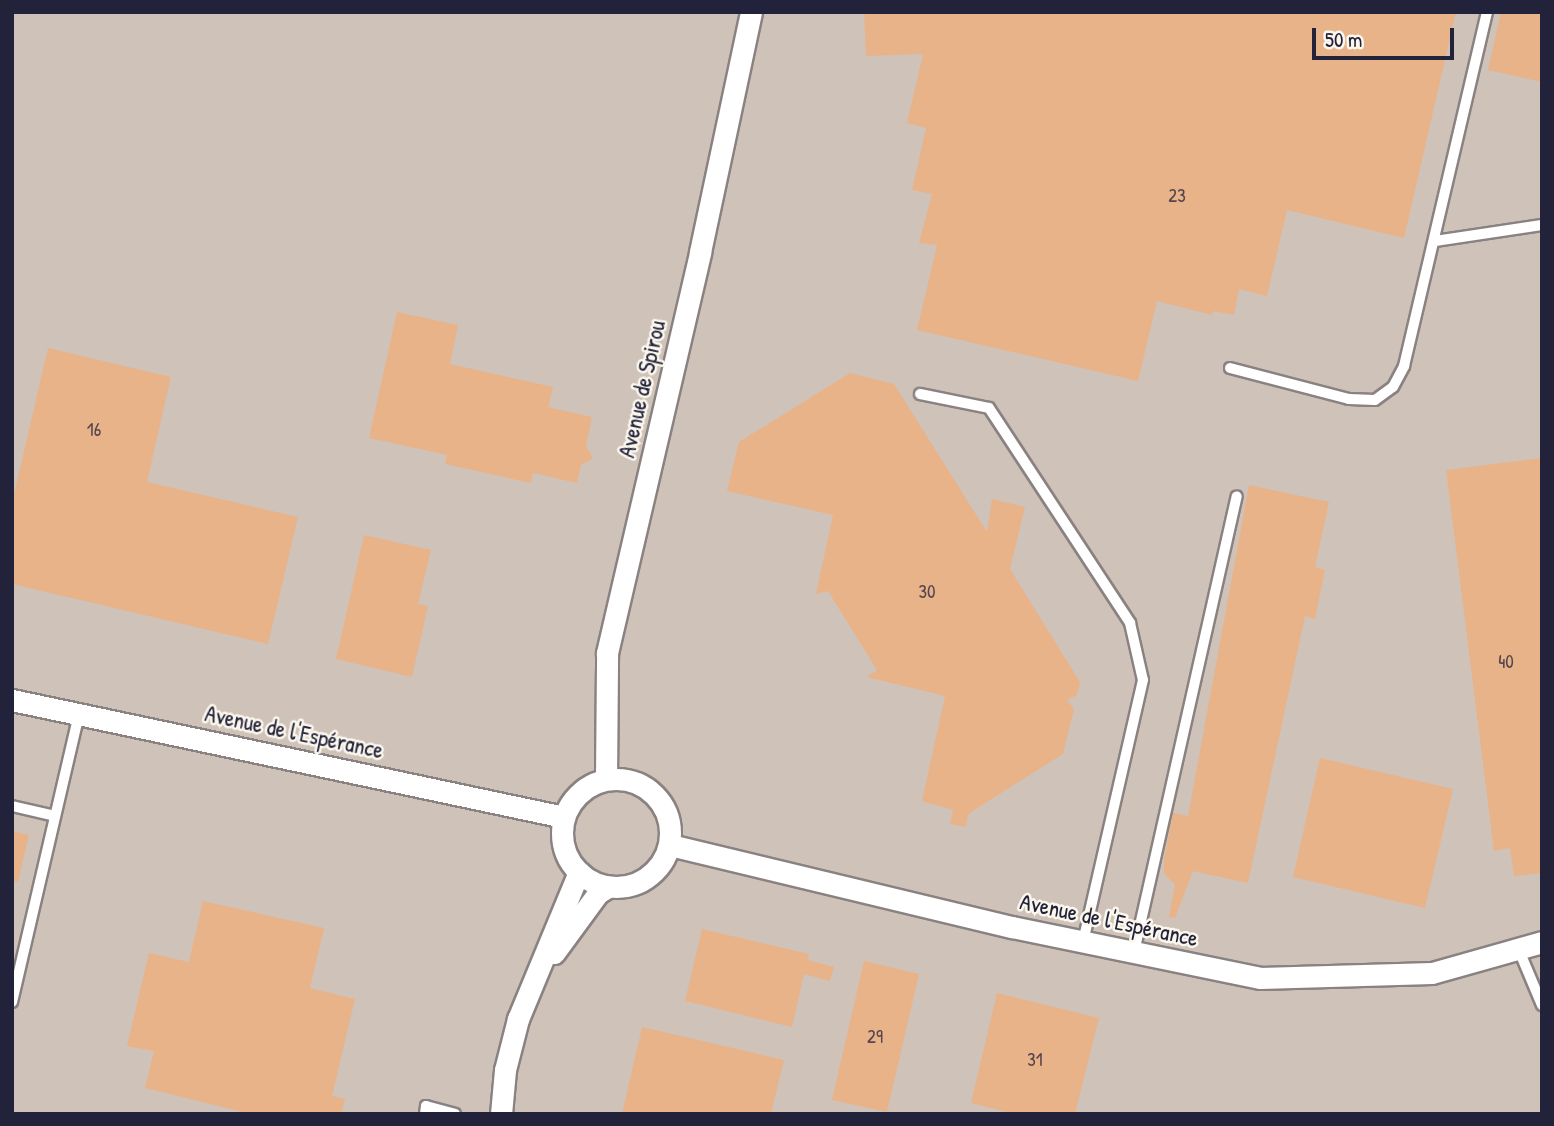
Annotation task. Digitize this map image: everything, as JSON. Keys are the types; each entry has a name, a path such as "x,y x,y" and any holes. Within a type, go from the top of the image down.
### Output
{"street":[{"name":"Avenue de Spirou","path":"606,779 607,653 700,253 751,12"},
{"name":"Avenue de l'Espérance","path":"12,700 564,817"},
{"path":"606,779 624,779 642,785 656,795 666,810 671,828 670,845 664,860 647,878 624,887 608,887 579,873 564,847 564,817 580,792 606,779"},
{"name":"Avenue de l'Espérance","path":"670,845 1083,942 1260,978 1432,973 1542,942"},
{"path":"501,1114 505,1070 518,1020 579,873"},
{"path":"541,968 562,944 598,893 608,887"}],"lane":[{"path":"1230,368 1349,399 1375,400 1393,387 1404,366 1487,12"},
{"path":"1435,241 1542,225"},
{"path":"920,394 989,408 1130,623 1143,680 1083,942"},
{"path":"1134,951 1237,496"},
{"path":"12,1002 79,713"},
{"path":"12,806 55,816"},
{"path":"1518,948 1542,1005"},
{"path":"425,1114 426,1106 455,1114"}],"shaded area":[{"path":"12,12 1542,12 1542,1114 12,1114"}],"building":[{"path":"864,12 1456,12 1404,238 1287,210 1267,296 1239,289 1234,315 1213,311 1212,315 1157,301 1138,381 917,330 937,245 919,243 932,194 912,190 926,128 907,123 923,54 866,56"},
{"path":"1501,12 1542,12 1542,82 1488,70"},
{"path":"397,312 458,325 450,364 553,387 548,407 592,417 586,446 593,458 581,465 577,483 533,473 531,483 445,464 447,455 369,438"},
{"path":"48,348 171,377 147,482 298,517 268,644 12,584 12,503"},
{"path":"850,373 894,384 987,532 992,499 1025,507 1010,569 1080,682 1077,695 1067,700 1074,709 1063,754 968,814 966,827 950,824 953,810 922,801 945,696 867,677 877,670 828,591 816,594 833,515 727,491 739,442"},
{"path":"1542,458 1542,873 1514,876 1510,848 1494,851 1446,470"},
{"path":"1249,485 1329,502 1315,567 1325,570 1315,619 1305,616 1248,883 1193,871 1175,918 1169,917 1175,884 1164,874 1164,859 1173,813 1188,816"},
{"path":"364,535 431,550 418,604 428,606 412,677 336,659"},
{"path":"1320,758 1453,789 1425,908 1293,877"},
{"path":"12,831 29,835 18,882 12,881"},
{"path":"203,901 324,928 310,988 355,999 332,1096 345,1099 341,1114 251,1114 145,1088 154,1051 127,1046 149,953 189,962"},
{"path":"702,929 809,954 808,960 834,967 830,981 804,974 792,1027 685,1001"},
{"path":"864,961 919,974 887,1112 832,1100"},
{"path":"997,993 1099,1018 1075,1114 1015,1114 971,1103"},
{"path":"642,1027 784,1060 771,1114 622,1114"}]}
